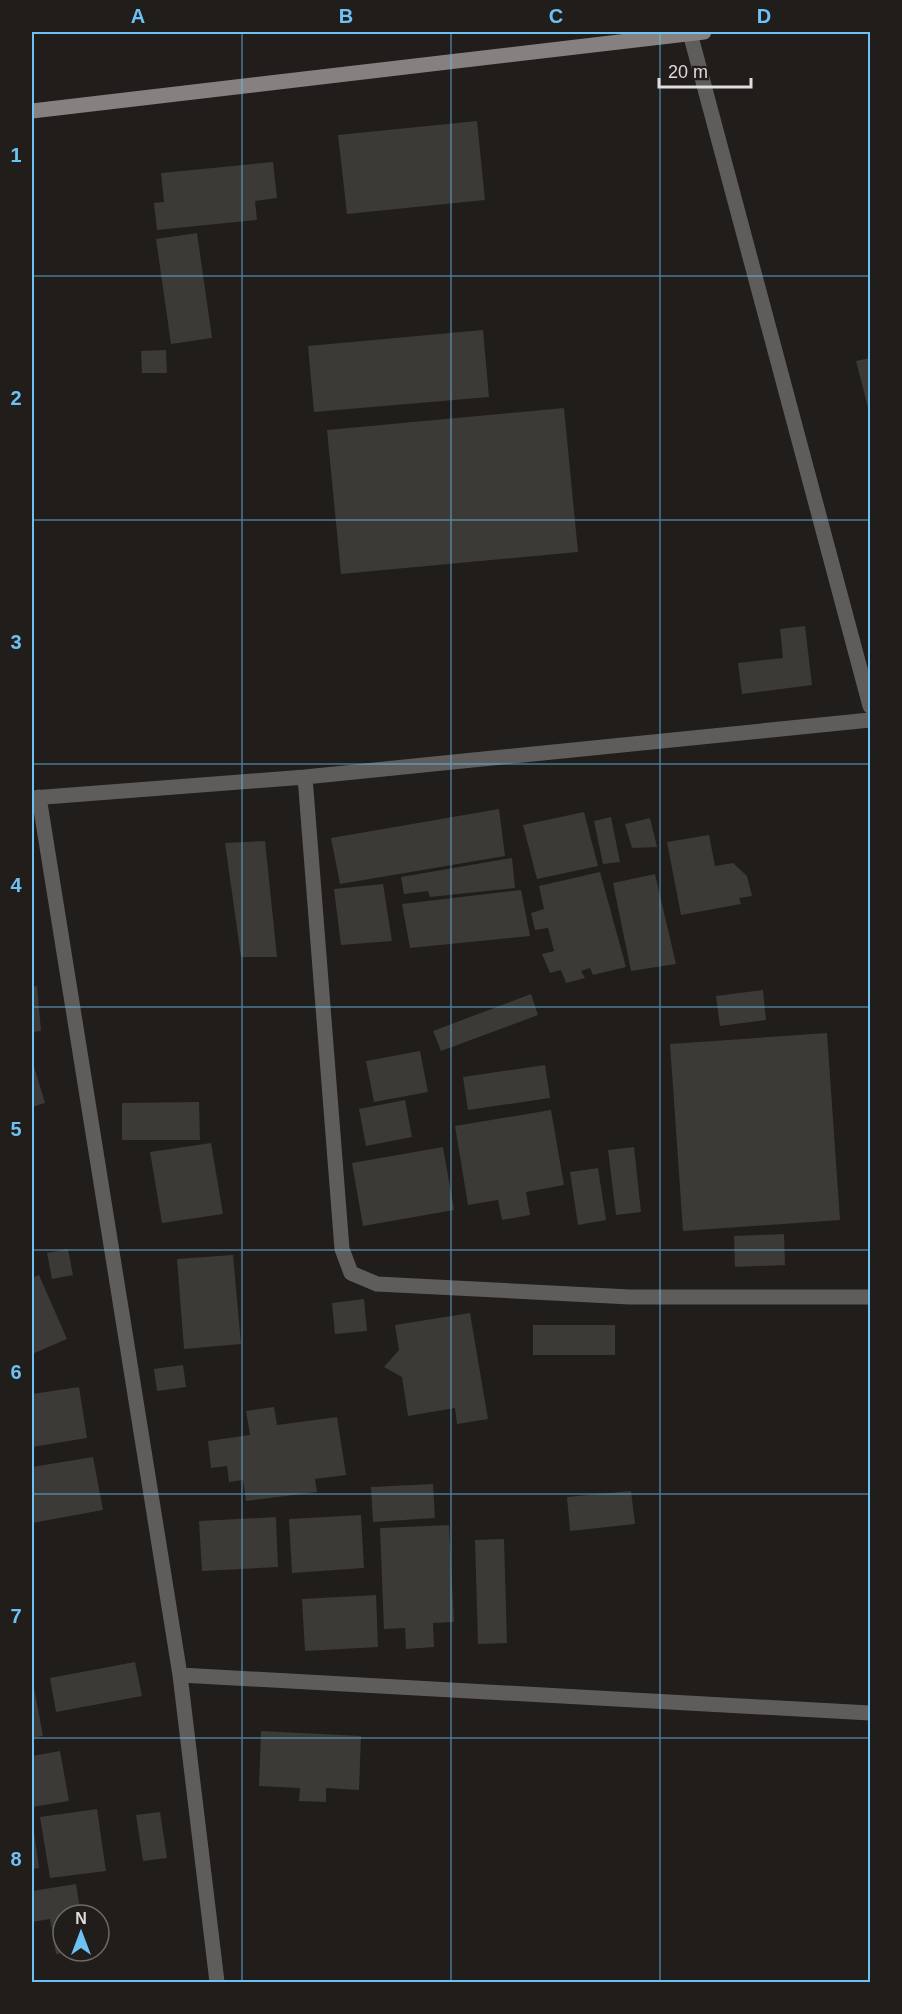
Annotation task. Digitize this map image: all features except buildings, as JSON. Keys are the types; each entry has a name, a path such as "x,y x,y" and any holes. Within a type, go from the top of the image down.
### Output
{"street":[{"path":"32,111 697,32 870,706"},
{"path":"217,1983 180,1675 35,798 305,777 870,720"},
{"path":"305,777 342,1249 351,1273 377,1284 630,1297 870,1297"},
{"path":"180,1675 870,1713"}]}
